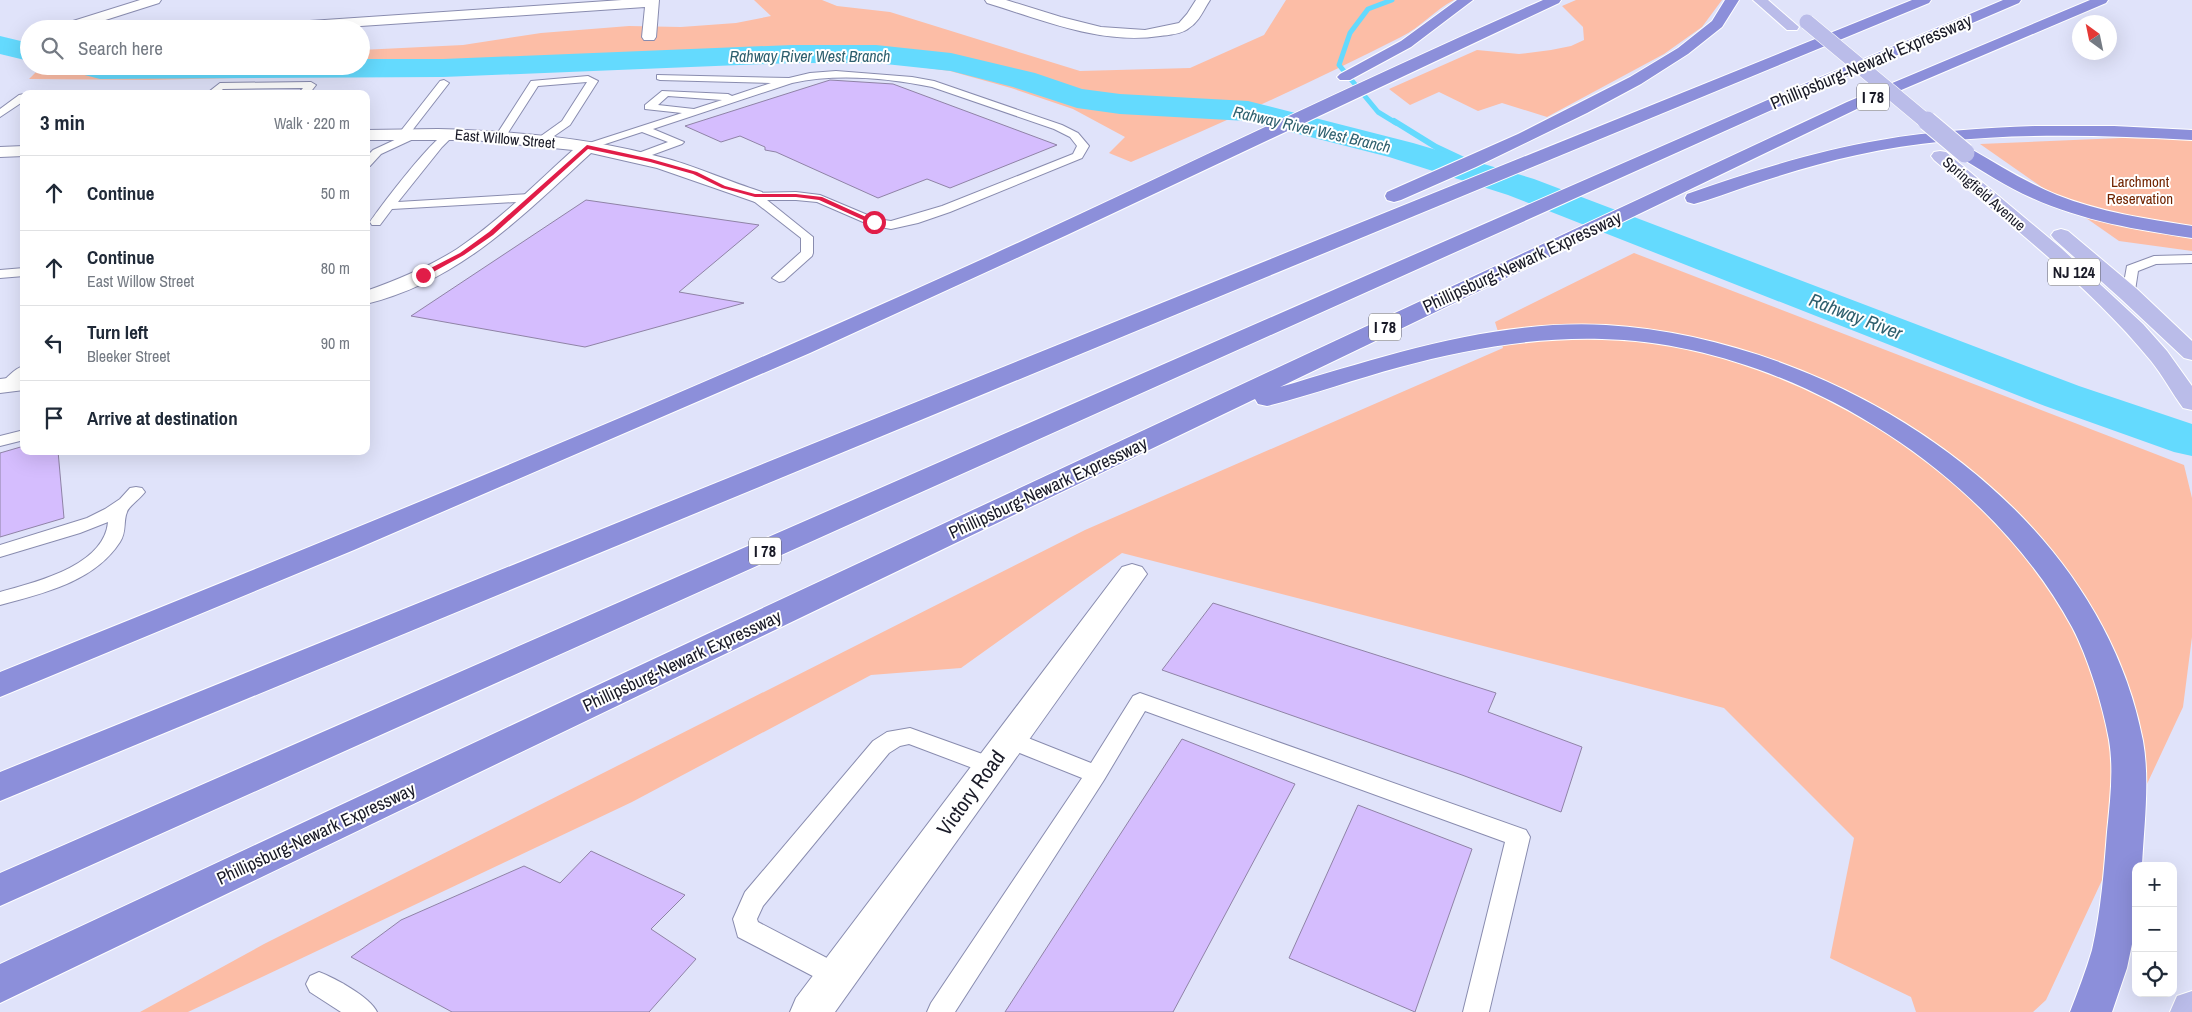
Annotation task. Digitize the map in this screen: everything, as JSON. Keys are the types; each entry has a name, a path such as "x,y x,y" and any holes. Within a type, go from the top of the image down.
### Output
{"highway":[{"path":"1333,83 1406,44 1466,0"},
{"path":"0,685 482,486 833,334 979,269 1554,0"},
{"path":"969,390 1142,304 1440,176 1502,148 1600,99 1672,58 1700,39 1718,23 1728,10 1732,0"},
{"name":"Phillipsburg-Newark Expressway","path":"0,787 1924,0"},
{"name":"Phillipsburg-Newark Expressway","path":"0,890 1840,74 2014,0"},
{"path":"1989,12 2028,0"},
{"name":"Phillipsburg-Newark Expressway","path":"0,984 1188,422 1618,216 1655,204 1853,106 2100,0"},
{"path":"979,269 1132,184 1256,122"},
{"path":"1655,204 1681,203 1749,178 1819,158 1911,141 2040,131 2102,131 2192,135"},
{"path":"1965,153 2032,191 2071,207 2133,222 2192,232"},
{"path":"1188,422 1436,350 1505,337 1545,332 1576,331 1609,332 1666,339 1738,355 1794,374 1827,389 1858,404 1908,434 1964,478 2017,529 2045,561 2087,625 2116,702 2127,748 2128,798 2124,852 2118,911 2109,961 2091,1012"}],"main road":[{"name":"Springfield Avenue","path":"1760,0 1800,25 1965,153 2129,294 2192,353"},
{"name":"Springfield Avenue","path":"1781,0 1800,25 1888,111"},
{"name":"Springfield Avenue","path":"1903,124 2072,270 2128,324 2160,357 2192,403"}],"street":[{"path":"88,20 154,0"},
{"path":"992,0 1098,31 1135,34 1160,33 1183,26 1190,20 1203,0"},
{"path":"370,21 652,1 649,37"},
{"name":"East Willow Street","path":"370,135 450,134 500,137 587,147 637,157 695,173 724,187 755,196"},
{"path":"370,296 423,275 462,254 491,234 587,147"},
{"path":"0,152 20,150"},
{"name":"Victory Road","path":"811,1012 1132,574"}],"lane":[{"path":"587,147 789,81 810,76 836,74 912,80 934,84 1058,127 1074,135 1083,146 1078,156 946,209 914,220 891,225 874,222 820,198 755,196"},
{"path":"660,77 789,81"},
{"path":"500,137 535,83 588,79 593,81 566,123 540,141"},
{"path":"370,160 377,152 412,133 444,83"},
{"path":"215,90 220,86 311,85 307,90"},
{"path":"698,111 649,107 666,93 738,98"},
{"path":"8,97 20,97"},
{"path":"0,114 20,99"},
{"path":"637,157 678,142 643,128"},
{"path":"376,222 438,145 450,134"},
{"path":"755,196 807,237 807,253 779,278"},
{"path":"388,206 530,198"},
{"path":"2129,294 2132,269 2154,260 2192,259"},
{"path":"0,274 20,272"},
{"path":"0,441 20,436"},
{"path":"0,551 88,524 130,501 136,492"},
{"path":"0,600 72,574 88,565 113,540 118,509"},
{"path":"940,1012 1096,774 1140,701 1518,837 1476,1012"},
{"path":"837,976 747,928 745,919 754,899 880,747 895,738 910,736 1001,753 1096,774"},
{"path":"319,984 364,1012"}],"green space":[{"path":"754,0 822,0 837,6 890,12 1080,71 1190,68 1264,35 1286,0 1454,0 1408,33 1368,54 1267,102 1131,162 1109,153 1125,137 1073,109 1011,88 950,71 881,62 714,58 370,73 370,50 463,45 541,33 629,26 681,27 736,23 771,16"},
{"path":"1576,0 1722,0 1702,27 1664,54 1547,117 1502,103 1478,111 1439,92 1410,105 1389,89 1477,50 1519,54 1571,46 1584,40 1583,27 1562,6"},
{"path":"33,75 327,75 149,80 29,79"},
{"name":"Larchmont Reservation","path":"2192,135 2192,251 2119,241 1980,144"},
{"path":"1634,253 2184,465 2192,498 2192,637 2183,707 2046,1000 2033,1012 1916,1012 1911,997 1830,958 1854,838 1724,708 1122,553 961,668 871,675 632,802 188,1012 140,1012 264,944 1085,530 1503,348 1495,322"}],"building":[{"path":"830,80 893,84 1057,145 950,188 927,179 878,198 776,152 765,150 765,147 740,136 721,142 685,126"},
{"path":"586,200 759,225 679,292 744,303 585,347 411,316"},
{"path":"20,447 20,455 58,455 64,518 0,537 0,453"},
{"path":"1213,603 1496,693 1488,712 1582,747 1561,812 1462,775 1162,670"},
{"path":"1182,739 1295,784 1173,1012 1005,1012"},
{"path":"1358,805 1472,849 1415,1012 1289,958"},
{"path":"591,851 685,895 651,929 696,959 649,1012 452,1012 351,957 401,920 524,866 560,883"}],"waterway":[{"path":"1392,0 1368,9 1350,33 1339,65 1378,112 1396,123"},
{"name":"Rahway River West Branch","path":"0,45 20,50"},
{"name":"Rahway River West Branch","path":"370,68 443,68 792,54 876,54 951,62 1024,80 1077,98 1120,104 1248,111 1401,150 1521,187 2062,396 2192,441"},
{"path":"1394,121 1436,147 1521,187"}],"route":[{"path":"423,275 462,254 491,234 587,147 620,153 695,173 724,187 755,196 820,198 874,222"}],"water label":[{"name":"Rahway River","path":"1856,316"}]}
